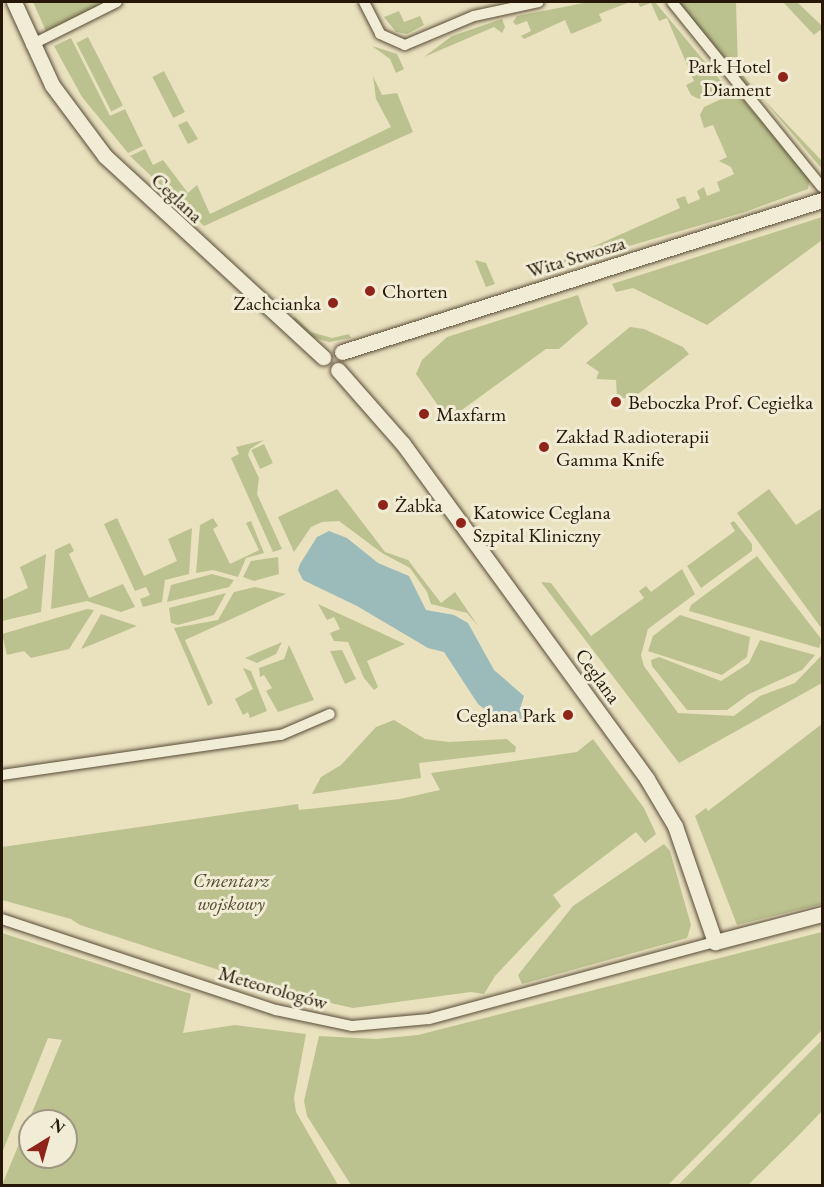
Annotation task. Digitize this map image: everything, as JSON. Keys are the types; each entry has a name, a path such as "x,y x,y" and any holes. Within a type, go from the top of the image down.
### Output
{"street":[{"name":"Ceglana","path":"14,2 31,45 63,102 105,156 323,357"},
{"path":"31,45 117,2"},
{"path":"364,2 380,34 405,45 474,16 539,2"},
{"path":"672,2 822,187"},
{"name":"Wita Stwosza","path":"342,352 822,200"},
{"path":"331,348 342,352 345,361 338,370 327,369 323,357 331,348"},
{"name":"Ceglana","path":"338,370 417,462 647,779 684,848 715,942"},
{"path":"2,775 281,735 330,714"},
{"path":"715,942 822,914"},
{"name":"Meteorologów","path":"2,919 285,1013 352,1026 429,1018 715,942"}],"green space":[{"path":"33,2 105,2 46,31"},
{"path":"589,2 630,2 599,14 602,21 571,34 565,20 524,39 521,36 531,31 527,21 516,25 513,22 517,16"},
{"path":"638,2 655,2 725,86 699,99 691,95 686,85 694,81 667,18 659,21 651,3 640,7"},
{"path":"678,2 736,2 738,69 750,84 748,87"},
{"path":"783,2 797,2 822,26 822,33 820,30 814,35"},
{"path":"399,11 404,22 420,16 424,25 407,34 396,32 384,17"},
{"path":"502,19 505,27 502,33 494,27 424,57 452,36"},
{"path":"88,37 123,106 111,112 76,43"},
{"path":"71,38 110,116 125,109 143,146 128,153 82,97 54,46"},
{"path":"372,46 397,54 404,69 396,73 390,59"},
{"path":"164,71 185,112 173,118 152,77"},
{"path":"373,76 382,95 397,93 413,132 204,226 130,156 145,149 153,165 163,160 188,193 197,185 210,214 391,127 376,99"},
{"path":"732,94 744,101 810,179 808,189 745,212 527,276 680,208 676,199 685,196 688,204 700,199 697,191 704,187 707,196 720,191 717,182 734,174 731,167 719,161 727,157 713,125 704,128 700,115 704,107"},
{"path":"763,99 822,161 822,169"},
{"path":"187,121 198,139 188,144 178,125"},
{"path":"822,217 822,240 707,325 633,288 616,292 612,284"},
{"path":"475,260 486,263 495,284 486,287"},
{"path":"578,295 588,324 559,349 546,349 448,420 416,374 422,360 447,337"},
{"path":"294,316 311,332 332,338 349,334 351,338 329,342 309,336 295,324"},
{"path":"630,327 644,329 683,347 689,354 633,398 617,398 616,380 596,379 599,372 586,363"},
{"path":"264,440 250,449 248,455 259,478 257,494 282,549 273,552 231,458 239,454 236,447"},
{"path":"264,444 273,463 260,469 251,450"},
{"path":"337,489 385,552 408,560 441,603 455,592 478,626 467,613 431,604 427,592 410,568 382,553 339,521 322,522 311,527 294,552 278,517"},
{"path":"769,489 796,525 822,508 822,629 737,513"},
{"path":"117,518 144,576 177,561 168,539 192,528 189,574 165,580 162,602 143,607 140,599 150,595 146,587 135,591 104,524"},
{"path":"213,518 218,526 213,529 230,564 259,550 246,523 251,521 264,553 246,558 238,577 213,570 196,573 200,525"},
{"path":"734,521 752,544 752,551 701,588 687,566 735,531 730,523"},
{"path":"70,543 74,551 69,554 89,598 123,584 135,607 121,612 87,601 51,609 55,550"},
{"path":"46,554 41,612 2,621 2,600 28,588 20,567"},
{"path":"757,556 822,640 819,648 689,611 691,605"},
{"path":"278,557 279,574 254,581 243,577 251,561"},
{"path":"682,569 695,594 648,629 641,655 644,666 678,713 734,716 760,696 795,683 822,655 822,683 679,763 541,582 551,583 591,636 644,598 639,591 646,586 651,592"},
{"path":"212,574 234,580 229,587 167,602 171,585"},
{"path":"255,587 286,594 185,640 213,703 208,706 174,628 218,620 234,592"},
{"path":"226,593 214,615 178,625 171,623 169,608"},
{"path":"318,604 405,644 367,661 378,687 374,690 364,678 348,642 334,641 330,633 340,629 334,617 327,620"},
{"path":"87,609 94,610 69,649 31,658 24,651 7,655 2,634"},
{"path":"101,614 137,626 81,649"},
{"path":"680,615 750,637 747,657 722,675 648,651 653,636"},
{"path":"760,640 815,655 802,670 749,694 727,710 687,710 652,666 651,660 659,657 721,681 749,663"},
{"path":"282,642 276,654 257,663 245,658"},
{"path":"289,645 314,700 278,712 266,691 272,688 264,675 260,677 259,668 284,659"},
{"path":"342,650 356,679 345,684 330,651"},
{"path":"243,668 251,671 267,711 250,718 248,712 243,715 235,699 253,689"},
{"path":"394,720 425,739 449,742 507,739 516,747 515,752 419,763 421,778 312,794 321,777 341,765 376,727"},
{"path":"822,724 822,904 737,925 695,816 706,808 708,811"},
{"name":"Cmentarz wojskowy","path":"593,739 644,808 656,834 645,843 636,832 553,895 561,906 495,976 484,994 471,992 353,1008 299,996 80,925 71,919 2,900 2,847 298,804 299,810 400,799 440,790 431,773 577,752"},
{"path":"664,844 670,851 691,925 687,938 522,984 518,975 573,906"},
{"path":"822,932 822,1030 668,1185 351,1185 307,1116 304,1101 319,1036 376,1039 418,1035"},
{"path":"2,933 191,994 183,1033 235,1025 306,1034 294,1098 296,1112 338,1185 2,1185 18,1146 18,1169 78,1169 78,1109 33,1109 62,1040 48,1038 2,1153"},
{"path":"822,1040 822,1111 796,1138 748,1185 678,1185"}],"water":[{"path":"329,531 347,538 378,563 409,576 426,610 454,615 468,623 494,670 524,696 520,709 523,722 505,725 478,704 444,652 428,648 357,606 303,580 298,570 300,564 317,537"}],"place":[{"name":"Park Hotel Diament","path":"783,77"},
{"name":"Chorten","path":"370,291"},
{"name":"Zachcianka","path":"333,303"},
{"name":"Beboczka Prof. Cegiełka","path":"616,402"},
{"name":"Maxfarm","path":"424,414"},
{"name":"Zakład Radioterapii Gamma Knife","path":"544,447"},
{"name":"Żabka","path":"383,505"},
{"name":"Katowice Ceglana Szpital Kliniczny","path":"461,523"},
{"name":"Ceglana Park","path":"568,715"}]}
